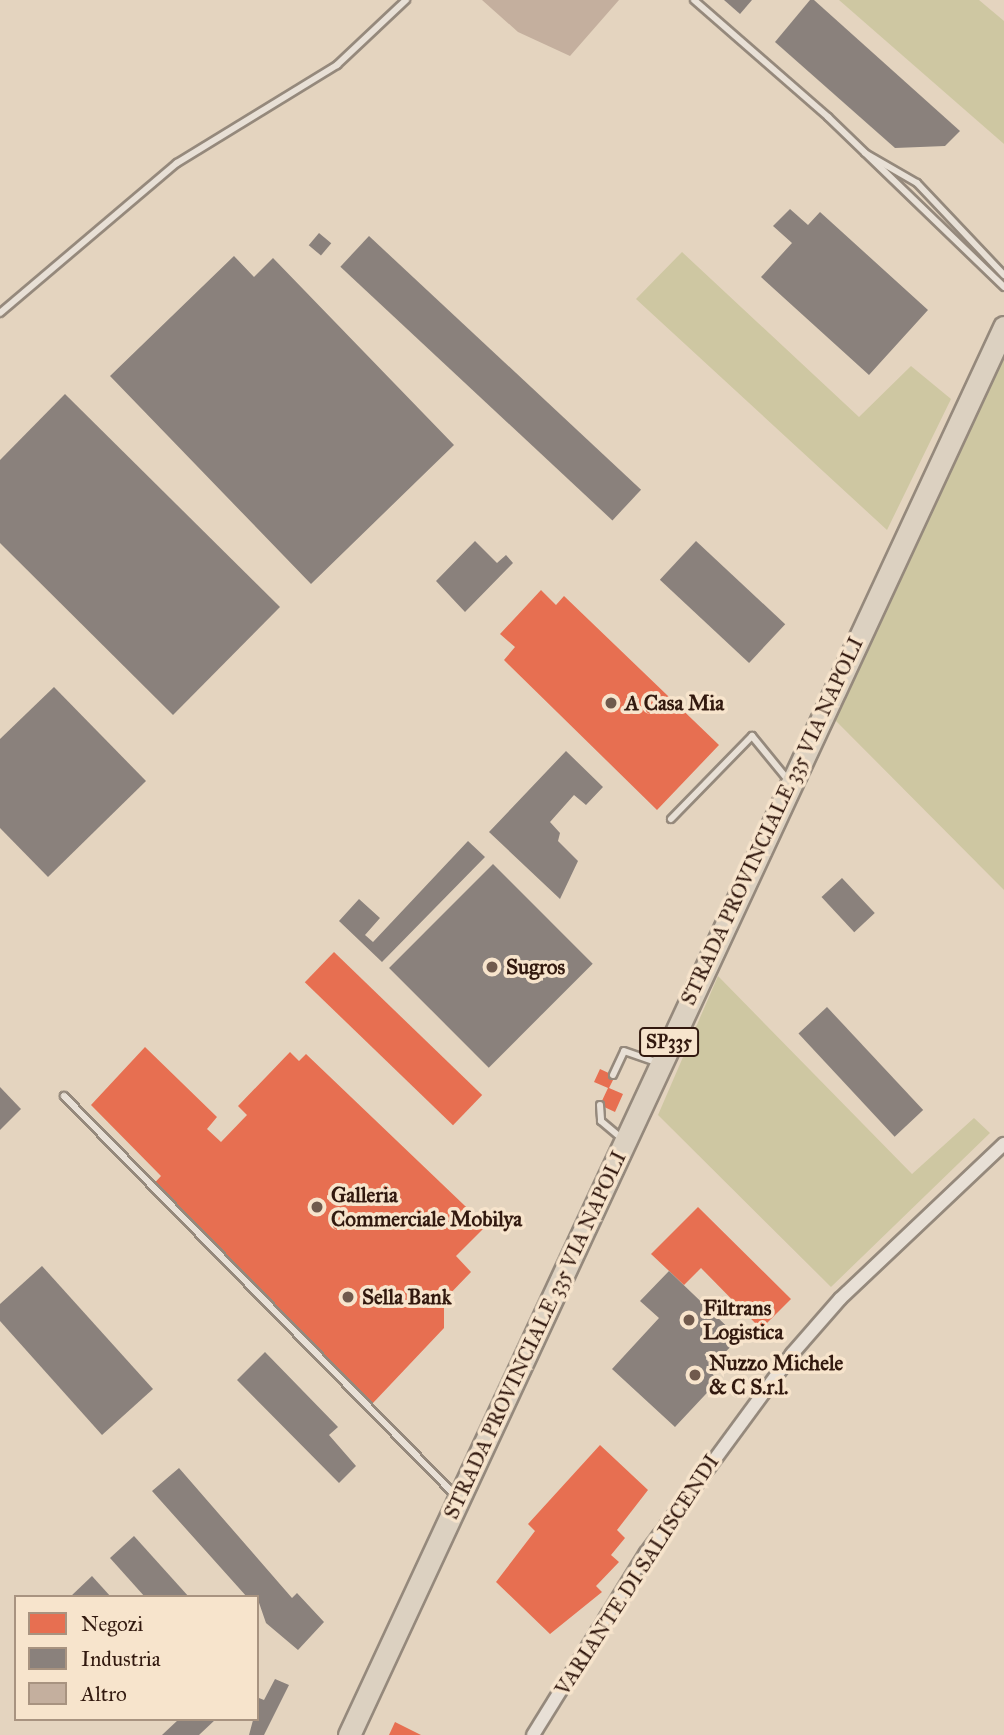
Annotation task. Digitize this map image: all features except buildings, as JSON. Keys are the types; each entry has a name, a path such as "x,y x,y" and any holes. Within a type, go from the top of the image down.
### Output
{"main road":[{"name":"STRADA PROVINCIALE 335 VIA NAPOLI","path":"349,1735 789,781 998,348 1004,327"}],"street":[{"name":"VARIANTE DI SALISCENDI","path":"533,1735 654,1541 792,1354 840,1299 1004,1144"}],"lane":[{"path":"0,313 177,163 337,65 406,0"},
{"path":"694,0 860,150 1004,287"},
{"path":"860,150 917,183 1004,275"},
{"path":"671,819 752,736 789,781"},
{"path":"613,1075 624,1051 660,1064"},
{"path":"64,1096 459,1500"},
{"path":"600,1105 601,1121 625,1140"}],"shaded area":[{"path":"839,0 979,0 1004,21 1004,144"},
{"path":"682,252 859,417 911,366 951,399 887,530 636,299"},
{"path":"1004,355 1004,890 834,719"},
{"path":"718,976 912,1174 974,1118 990,1133 831,1287 658,1115"}],"place":[{"name":"A Casa Mia","path":"611,703"},
{"name":"Sugros","path":"492,967"},
{"name":"Galleria Commerciale Mobilya","path":"317,1207"},
{"name":"Sella Bank","path":"348,1297"},
{"name":"Filtrans Logistica","path":"689,1320"},
{"name":"Nuzzo Michele & C S.r.l.","path":"695,1375"}]}
